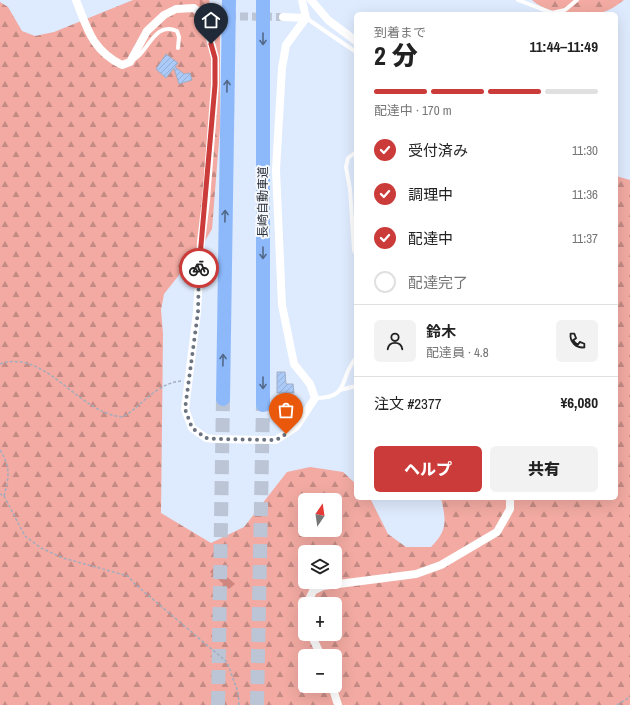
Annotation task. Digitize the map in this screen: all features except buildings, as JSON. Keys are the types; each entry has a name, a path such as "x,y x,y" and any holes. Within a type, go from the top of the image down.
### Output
{"highway":[{"path":"222,399 229,0"},
{"name":"長崎自動車道","path":"263,0 263,405"}],"street":[{"path":"76,0 89,35 96,45 112,60 122,65 130,62 147,31 164,15 176,8 194,8 204,16 215,58 215,85 206,200 201,242 198,312 185,409 192,428 206,438 276,440 296,427 315,398 310,384 294,364 282,305 276,170 282,68 286,45 306,18 302,0"},
{"path":"194,0 197,10"},
{"path":"311,0 328,20 354,40"},
{"path":"283,17 306,18"},
{"path":"310,597 313,591 323,586 416,574 441,565 498,532 510,508 510,500"},
{"path":"334,693 338,705"}],"lane":[{"path":"518,0 546,12"},
{"path":"558,12 565,10 577,0"},
{"path":"306,18 354,51"},
{"path":"130,62 138,59 143,54 146,46 156,34 166,30 172,29 177,31 179,37 178,48"},
{"path":"354,154 348,158 346,167 350,189 354,250"},
{"path":"315,398 334,396 340,390 350,365 354,360"},
{"path":"340,390 354,386"}],"path":[{"path":"0,364 8,362 37,366 82,400 115,417 123,417 150,394 170,383 189,381"},
{"path":"0,450 8,463 8,477 4,496"},
{"path":"0,494 4,496 25,536 41,548 64,558 128,576 136,585 227,662 238,692 239,705"},
{"path":"617,705 630,696"}],"green space":[{"path":"133,0 209,0 220,35 220,128 212,229 202,246 164,294 161,310 163,334 161,513 211,543 244,527 287,472 310,467 343,472 354,482 354,500 371,500 388,534 406,547 431,547 437,541 443,530 445,519 441,500 618,500 618,177 630,180 630,705 0,705 0,2 8,7 22,31 35,36 54,32"},
{"path":"532,0 624,0 603,12 558,12 538,5"}],"shaded area":[{"path":"215,566 235,584 229,589 210,572"}],"tunnel":[{"path":"204,16 283,17"},
{"path":"218,705 223,399"},
{"path":"257,705 263,405"}],"way so far":[{"path":"199,268 198,312 185,409 192,428 206,438 215,439 276,440 286,434"}],"route":[{"path":"199,268 215,85 215,58 211,44"}]}
